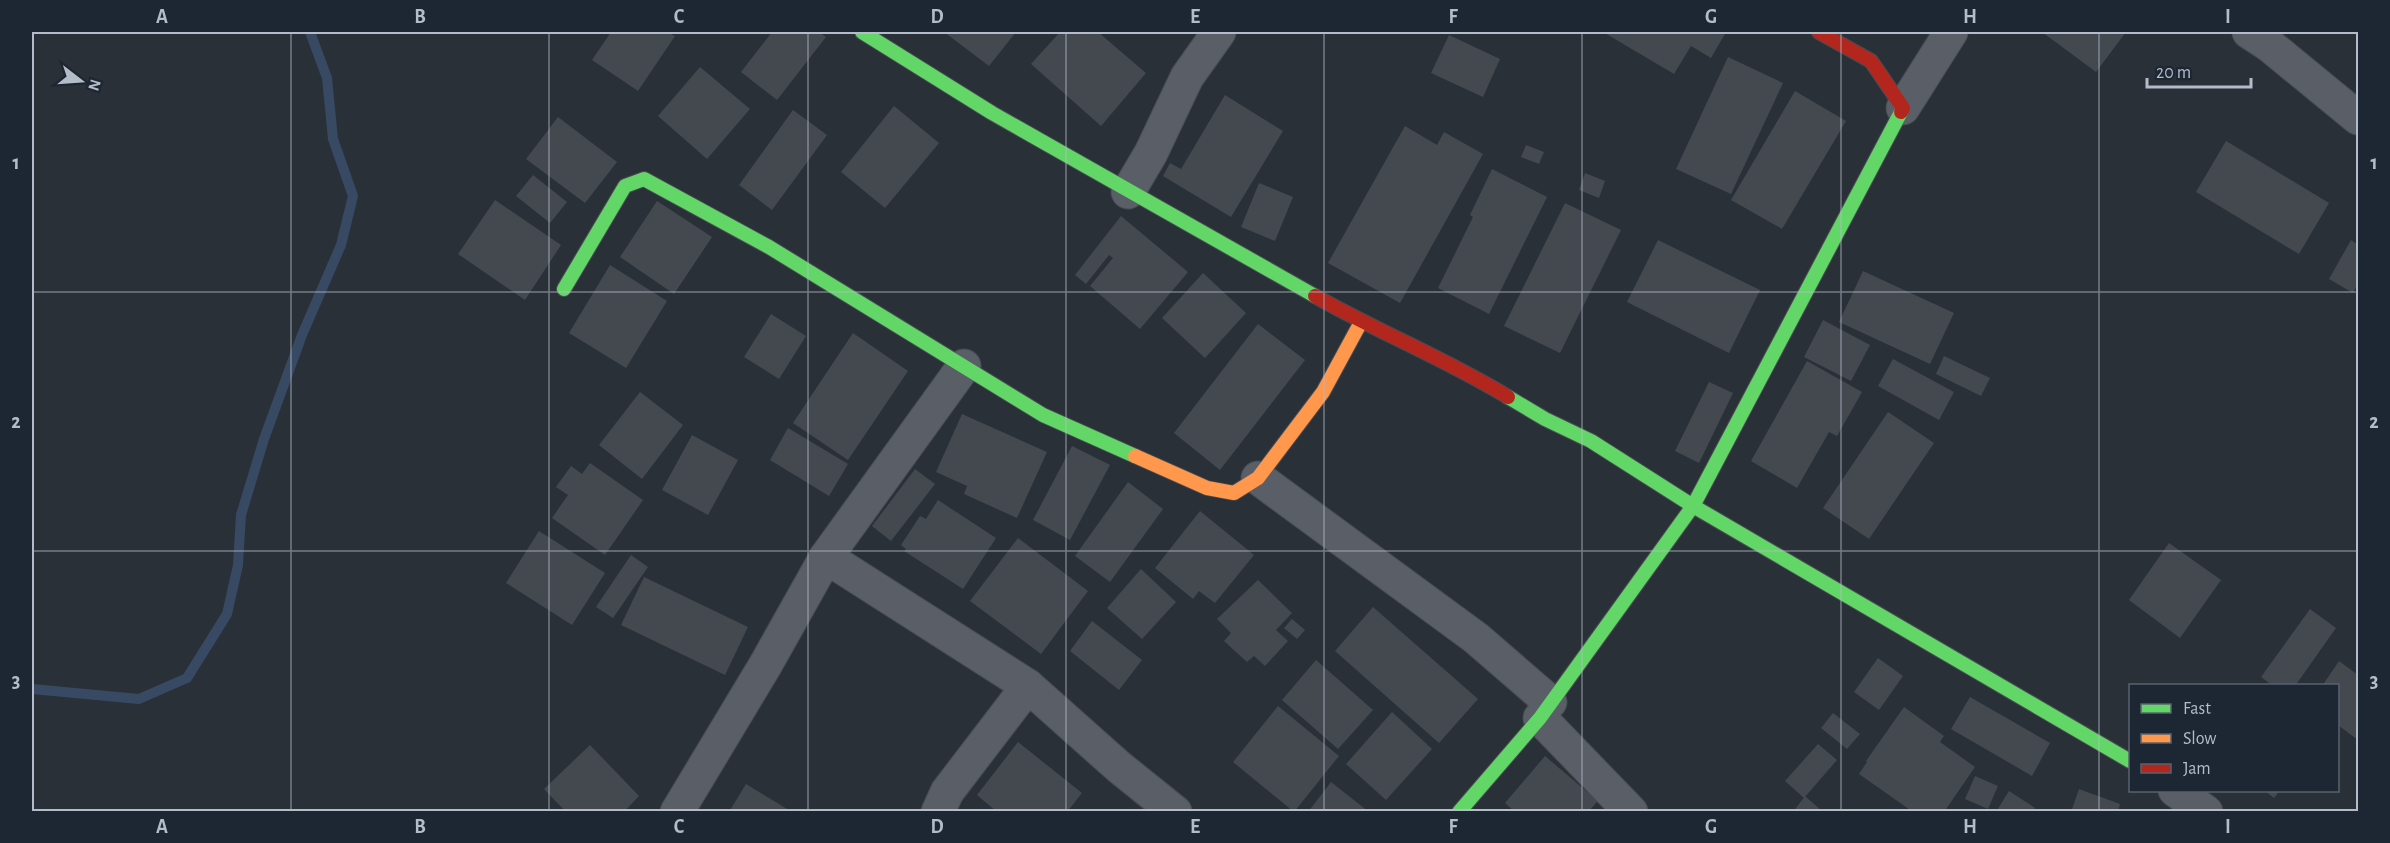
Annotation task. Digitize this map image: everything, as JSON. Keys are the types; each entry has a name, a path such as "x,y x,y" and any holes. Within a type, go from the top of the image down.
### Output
{"street":[{"path":"862,32 983,108 1128,192 1362,322 1471,374 1545,419 1591,441 1693,506 2129,760"},
{"path":"1128,192 1151,153 1187,76 1219,32"},
{"path":"1819,32 1871,61 1903,108"},
{"path":"1459,812 1545,710 1693,506 1903,108 1951,32"},
{"path":"2249,32 2269,45 2358,118"},
{"path":"564,289 625,186 644,179 668,189 737,231 769,247 1043,415 1207,488 1234,493 1258,478 1323,392 1362,322"},
{"path":"677,812 766,664 825,557 964,366"},
{"path":"1258,478 1476,638 1545,710 1631,812"},
{"path":"825,557 1028,686 1119,767 1175,812"},
{"path":"938,812 947,792 1028,686"},
{"path":"2178,792 2206,812"}],"building":[{"path":"611,32 667,32 675,36 638,91 592,60"},
{"path":"772,32 819,32 826,37 777,100 741,72"},
{"path":"944,32 1016,32 989,66"},
{"path":"1060,32 1098,32 1146,73 1101,126 1031,64"},
{"path":"1603,32 1726,32 1711,58 1691,46 1674,74"},
{"path":"2042,32 2126,32 2096,72"},
{"path":"1449,35 1500,59 1483,97 1431,73"},
{"path":"1728,57 1783,83 1731,194 1676,169"},
{"path":"700,67 750,109 707,159 658,116"},
{"path":"1795,91 1846,121 1782,229 1731,200"},
{"path":"1225,95 1283,131 1231,217 1163,176 1170,163 1181,169"},
{"path":"894,106 939,143 885,208 841,172"},
{"path":"793,110 827,135 772,210 739,185"},
{"path":"558,117 617,162 585,203 526,159"},
{"path":"1405,126 1437,145 1444,132 1483,154 1400,303 1328,263"},
{"path":"2226,141 2329,203 2299,254 2196,192"},
{"path":"1526,145 1544,152 1539,164 1521,157"},
{"path":"1492,169 1547,197 1489,314 1438,288 1473,217 1470,215"},
{"path":"1585,173 1605,181 1599,198 1579,190"},
{"path":"533,175 567,202 550,223 516,196"},
{"path":"1259,183 1293,197 1275,241 1241,227"},
{"path":"495,200 561,245 525,300 458,254"},
{"path":"657,201 712,237 674,294 620,257"},
{"path":"1565,203 1621,230 1560,353 1504,326"},
{"path":"1121,216 1188,272 1140,329 1090,286 1113,258 1109,255 1086,284 1075,275"},
{"path":"1658,240 1760,290 1729,353 1627,302"},
{"path":"2351,240 2358,245 2358,283 2353,293 2329,279"},
{"path":"610,265 667,301 626,368 569,333"},
{"path":"1863,271 1954,313 1930,364 1839,322"},
{"path":"1203,273 1246,313 1205,358 1162,318"},
{"path":"771,314 806,336 779,379 744,357"},
{"path":"1823,320 1870,345 1851,381 1804,357"},
{"path":"1258,324 1305,360 1220,470 1174,433"},
{"path":"853,333 908,371 848,460 793,423"},
{"path":"1944,356 1990,378 1981,396 1936,374"},
{"path":"1893,359 1954,392 1939,420 1878,386"},
{"path":"1807,361 1862,392 1837,436 1829,432 1797,488 1751,461"},
{"path":"1709,382 1733,393 1699,463 1675,451"},
{"path":"640,392 683,425 642,479 599,445"},
{"path":"1888,412 1934,443 1869,539 1823,508"},
{"path":"962,414 1047,452 1017,518 964,494 967,486 936,472"},
{"path":"788,428 848,464 829,496 770,460"},
{"path":"692,435 738,460 708,515 662,490"},
{"path":"1072,446 1110,465 1070,540 1033,520"},
{"path":"590,463 643,500 605,555 552,518 568,495 556,487 571,466 582,474"},
{"path":"915,469 935,484 891,541 872,526"},
{"path":"1128,482 1163,509 1110,582 1075,556"},
{"path":"938,500 996,538 963,589 904,551 906,549 901,545 920,516 926,519"},
{"path":"1200,511 1254,555 1215,603 1199,591 1193,599 1155,568"},
{"path":"539,531 605,573 572,625 506,583"},
{"path":"1018,538 1088,591 1041,654 970,601"},
{"path":"2169,543 2221,580 2180,638 2129,600"},
{"path":"631,555 648,567 613,618 596,607"},
{"path":"1141,569 1176,602 1142,639 1107,608"},
{"path":"644,577 748,627 725,675 621,625"},
{"path":"1258,580 1292,613 1276,630 1288,641 1265,666 1254,656 1247,662 1224,641 1231,633 1217,619"},
{"path":"1373,607 1478,699 1439,743 1335,651"},
{"path":"2310,609 2336,628 2296,684 2270,684 2261,677"},
{"path":"1292,619 1305,630 1297,639 1284,628"},
{"path":"1092,621 1142,660 1119,690 1070,651"},
{"path":"1878,658 1903,676 1879,710 1854,692"},
{"path":"1316,660 1373,710 1338,749 1282,700"},
{"path":"2339,661 2358,675 2358,740 2339,726 2339,684 2323,684"},
{"path":"1970,697 2050,743 2032,776 1951,729"},
{"path":"1278,706 1339,756 1294,812 1233,762"},
{"path":"1904,707 1944,736 1940,742 1975,767 1944,812 1913,812 1859,774"},
{"path":"1392,712 1432,749 1386,800 1346,764"},
{"path":"1833,713 1860,734 1847,749 1821,728"},
{"path":"1018,742 1082,793 1067,812 997,812 977,795"},
{"path":"1818,744 1837,760 1804,798 1785,781"},
{"path":"590,745 639,796 624,812 566,812 544,789"},
{"path":"1545,756 1598,801 1588,812 1515,812 1505,803"},
{"path":"1975,776 1998,786 1988,809 1965,799"},
{"path":"1331,782 1369,812 1308,812"},
{"path":"746,784 792,812 729,812"},
{"path":"2079,789 2120,804 2118,812 2071,812"},
{"path":"2009,791 2035,808 2032,812 1996,812"},
{"path":"2266,792 2278,792 2274,798"},
{"path":"1805,796 1823,812 1793,812"}],"waterway":[{"path":"32,689 139,699 187,678 227,614 238,565 241,515 264,439 302,335 341,245 353,196 333,139 327,78 310,32"}],"traffic: fast":[{"path":"862,32 992,113 1315,296"},
{"path":"1459,812 1540,718 1693,506 1901,112"},
{"path":"564,289 625,186 644,179 769,247 1043,415 1135,456"},
{"path":"1508,397 1545,419 1591,441 1693,506 2129,760"}],"traffic: slow":[{"path":"1135,456 1207,488 1234,493 1258,478 1323,392 1361,322"}],"traffic: jam":[{"path":"1819,32 1871,61 1903,108 1901,112"},
{"path":"1315,296 1461,370 1508,397"}]}
